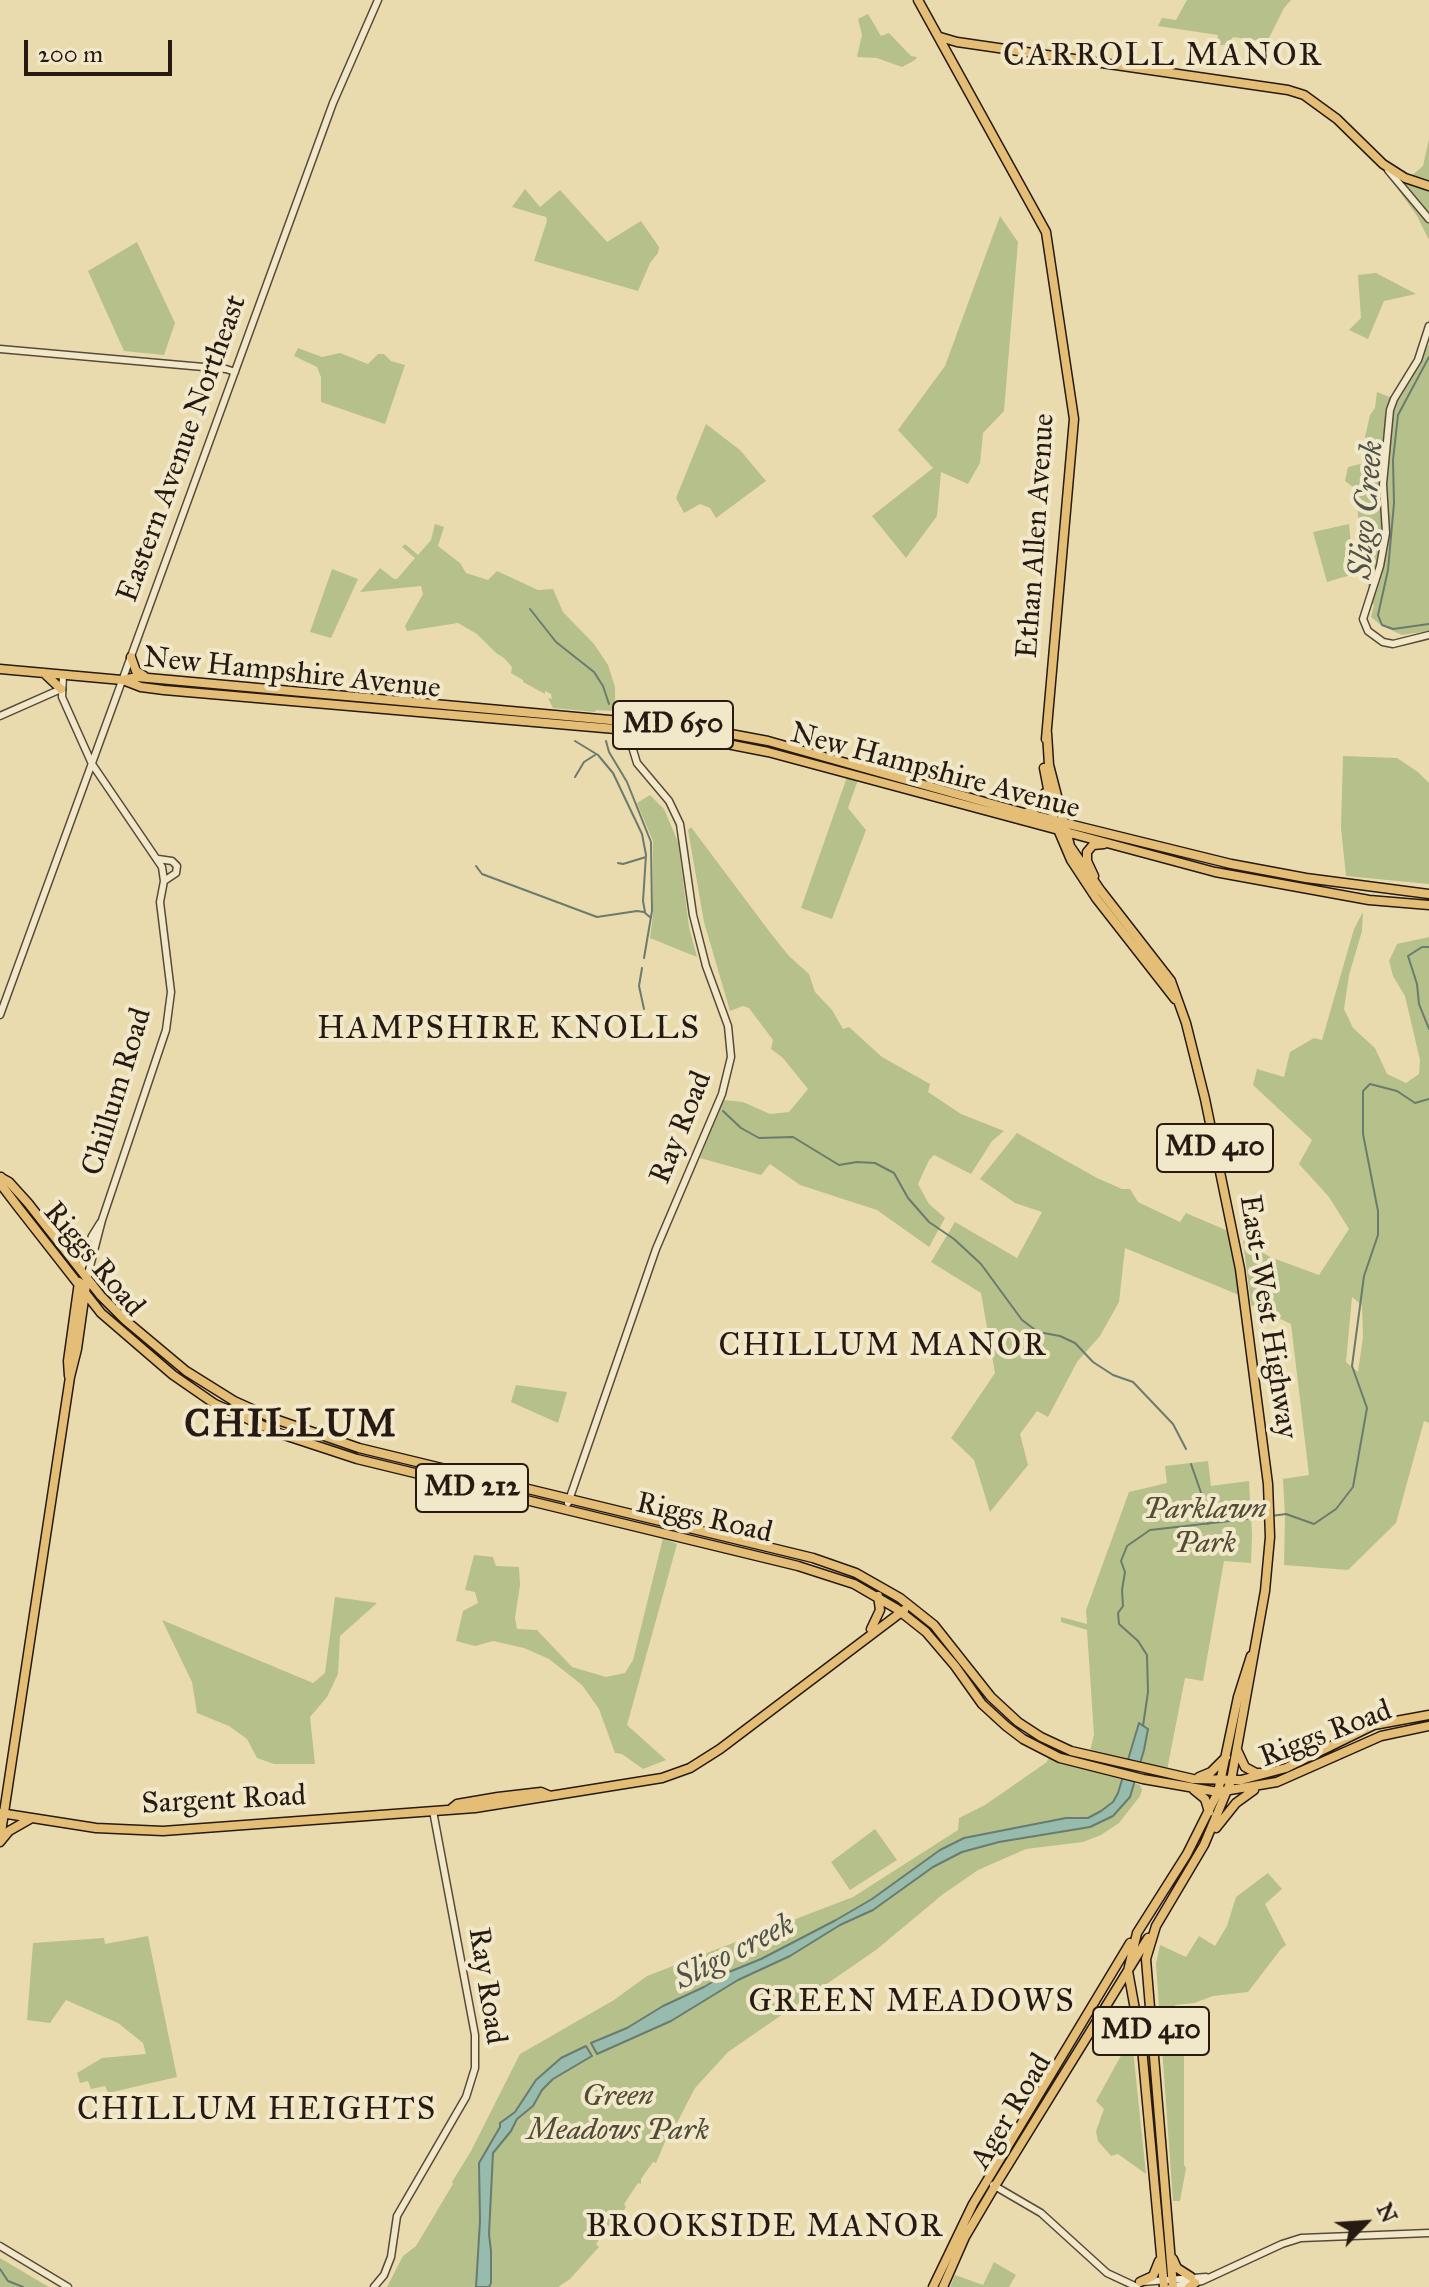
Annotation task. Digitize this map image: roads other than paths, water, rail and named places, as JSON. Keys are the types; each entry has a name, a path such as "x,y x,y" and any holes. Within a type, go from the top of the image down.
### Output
{"main road":[{"name":"Ethan Allen Avenue","path":"918,0 1042,220 1049,247 1074,419 1043,765 1060,826"},
{"path":"939,36 957,42 1296,93 1319,103 1383,164 1405,178 1429,186"},
{"path":"131,657 136,671 148,678"},
{"name":"New Hampshire Avenue","path":"0,669 136,681 189,692 689,737 768,752 1060,826 1231,864 1429,894"},
{"path":"44,673 61,689"},
{"name":"New Hampshire Avenue","path":"136,681 148,678 626,719 698,728 768,741 896,775 1024,813 1108,844 1246,879 1369,900 1429,905"},
{"name":"Ethan Allen Avenue","path":"1047,733 1049,765 1060,826"},
{"path":"1024,813 1039,808 1045,800 1043,765"},
{"name":"East-West Highway","path":"1060,826 1080,863 1171,981 1186,1023 1240,1269 1257,1386 1270,1510 1265,1591 1237,1750 1204,1845 1156,1926 1146,1959 1165,2253"},
{"name":"East-West Highway","path":"1060,826 1071,860 1087,886 1178,1002"},
{"path":"1101,891 1086,856 1093,845 1108,844"},
{"name":"Riggs Road","path":"0,1177 9,1182 125,1320 186,1371 217,1392 259,1412 354,1447 838,1566 873,1581 908,1603 945,1636 991,1697 1018,1722 1071,1751 1124,1769 1139,1778 1223,1792 1270,1784 1381,1736 1429,1726"},
{"name":"Riggs Road","path":"0,1177 10,1197 112,1324 203,1397 281,1434 358,1460 816,1571 854,1584 900,1610 940,1648 982,1704 1023,1739 1060,1758 1124,1769 1142,1768 1193,1779 1226,1781 1275,1772 1374,1725 1429,1715"},
{"path":"62,1245 70,1252 81,1253 89,1244"},
{"name":"Chillum Road","path":"70,1377 68,1361 81,1270"},
{"name":"Chillum Road","path":"0,1840 87,1278"},
{"path":"81,1324 85,1318 95,1315 112,1324"},
{"path":"871,1629 880,1610 878,1596"},
{"name":"Sargent Road","path":"840,1657 846,1656 908,1603"},
{"name":"Sargent Road","path":"2,1814 96,1828 163,1831 433,1811 498,1797 541,1792 548,1795 654,1780 690,1768 720,1749 840,1657 871,1629 900,1610"},
{"name":"East-West Highway","path":"1226,1781 1226,1757 1238,1697 1255,1644"},
{"path":"1237,1750 1249,1771 1262,1774 1275,1772"},
{"path":"1193,1779 1211,1772 1226,1757"},
{"path":"1204,1845 1243,1797 1270,1784"},
{"path":"1193,1789 1205,1799 1209,1812"},
{"name":"East-West Highway","path":"1169,2285 1142,2048 1128,1971 1137,1933 1223,1792"},
{"path":"0,1840 30,1819"},
{"path":"1178,1891 1177,1882 1186,1865 1187,1854"},
{"path":"1156,1926 1156,1916 1170,1894 1168,1884"},
{"name":"Ager Road","path":"943,2287 990,2184 1156,1926"},
{"name":"Ager Road","path":"933,2287 1137,1933"},
{"path":"1096,2020 1106,1997 1103,1988"},
{"path":"1137,2285 1153,2276 1165,2253 1192,2282"}],"street":[{"name":"Eastern Avenue Northeast","path":"0,1015 336,94 378,0"},
{"path":"1383,164 1429,219"},
{"path":"1429,326 1418,360 1390,410 1383,484 1386,533 1380,566 1363,619 1368,631 1383,642 1403,642 1429,635"},
{"path":"0,349 235,372"},
{"path":"0,716 61,689 63,675"},
{"name":"Chillum Road","path":"61,689 62,699 92,764 142,840 166,869 160,902 171,992 169,1019 102,1220 87,1278"},
{"name":"Ray Road","path":"566,1510 656,1249 722,1094 731,1057 728,1026 706,966 693,915 680,824 669,801 637,763 626,719"},
{"name":"Chillum Road","path":"81,1270 89,1244 102,1220"},
{"name":"Ray Road","path":"374,2287 384,2275 391,2257 397,2216 466,2097 475,2068 475,2035 433,1811"},
{"path":"990,2184 1041,2213 1107,2273 1137,2285 1192,2282 1301,2238 1429,2233"},
{"path":"0,2246 68,2287"}],"waterway":[{"name":"Sligo Creek","path":"1429,357 1398,415 1388,570 1378,615 1382,625 1393,629 1429,624"},
{"path":"530,609 556,642 594,672 609,704"},
{"path":"575,741 598,755 613,773 642,834 646,855 645,912"},
{"path":"606,741 627,782 651,842 652,911 644,958"},
{"path":"575,777 584,762 595,755"},
{"path":"618,863 646,857"},
{"path":"476,866 482,874 597,917 637,911 651,918"},
{"name":"Sligo Creek","path":"1429,947 1422,947 1408,956 1417,984 1419,1004 1429,1029"},
{"path":"642,968 639,986 644,1009"},
{"name":"Sligo Creek","path":"1271,1516 1286,1514 1314,1524 1336,1509 1353,1487 1367,1408 1352,1366 1364,1276 1378,1235 1378,1211 1363,1134 1363,1091 1370,1084 1397,1091 1415,1103 1429,1099"},
{"path":"723,1111 741,1128 759,1138 793,1137 839,1165 875,1163 894,1173 908,1198 929,1222 954,1239 981,1264 1022,1320 1038,1332 1060,1336 1075,1343 1093,1362 1113,1375 1133,1382 1173,1424 1186,1449"},
{"path":"1191,1464 1206,1507 1208,1524"},
{"name":"Sligo Creek","path":"1143,1726 1148,1692 1147,1655 1138,1641 1119,1624 1118,1613 1123,1606 1125,1572 1121,1561 1127,1546 1150,1530 1265,1517"},
{"path":"0,2269 8,2281 23,2287"}],"district":[{"name":"CARROLL MANOR","path":"1163,57"},
{"name":"HAMPSHIRE KNOLLS","path":"509,1030"},
{"name":"CHILLUM MANOR","path":"883,1347"},
{"name":"CHILLUM","path":"291,1427"},
{"name":"GREEN MEADOWS","path":"912,2003"},
{"name":"CHILLUM HEIGHTS","path":"257,2111"},
{"name":"BROOKSIDE MANOR","path":"765,2228"}],"park label":[{"name":"Parklawn Park","path":"1205,1528"},
{"name":"Green Meadows Park","path":"618,2115"}],"water label":[{"name":"Sligo creek","path":"735,1953"}]}
